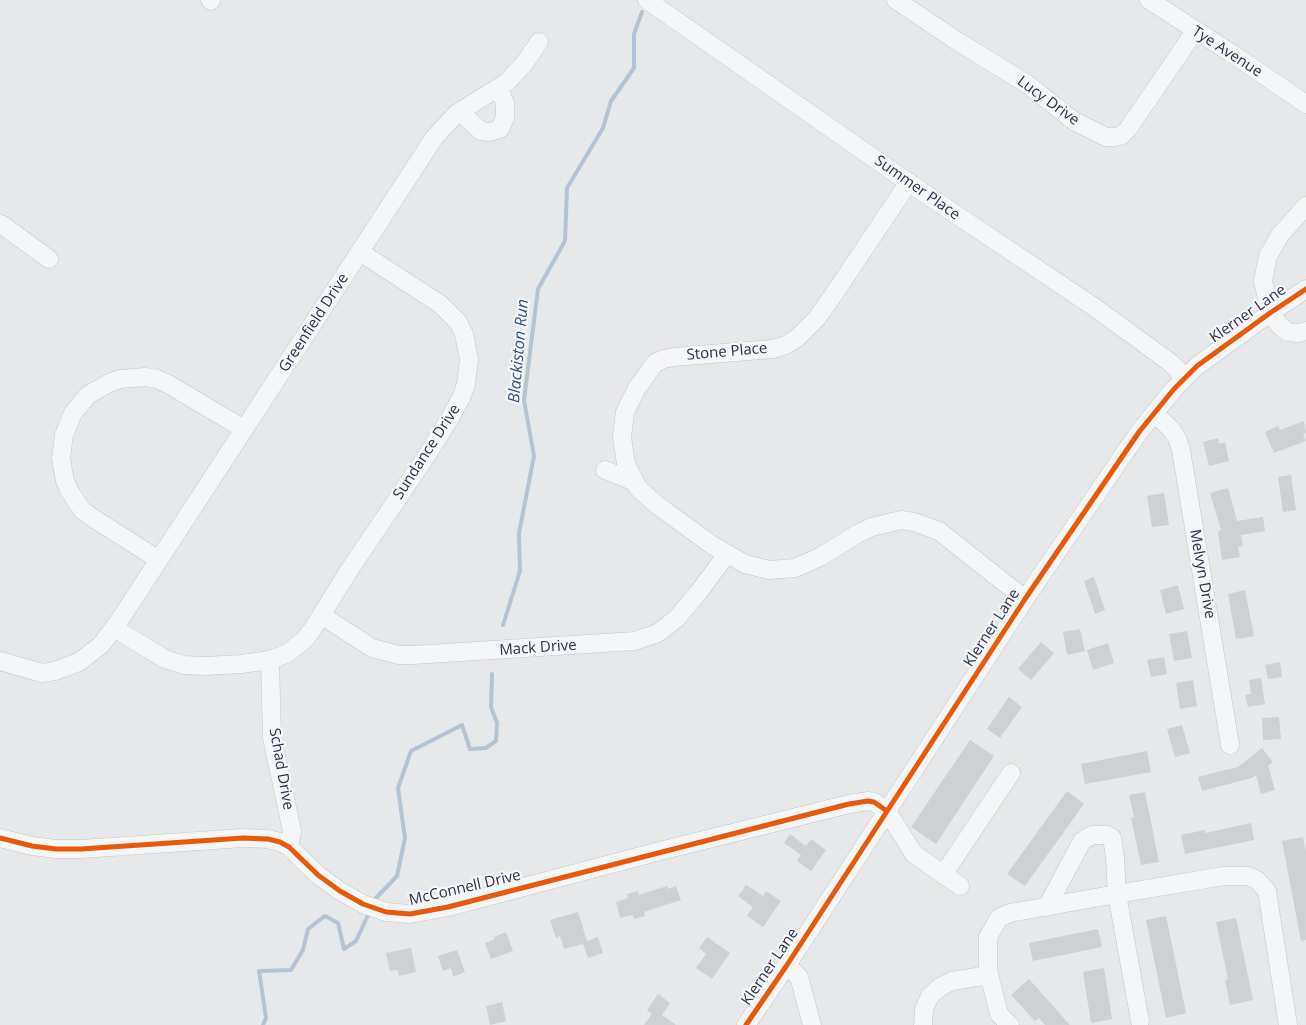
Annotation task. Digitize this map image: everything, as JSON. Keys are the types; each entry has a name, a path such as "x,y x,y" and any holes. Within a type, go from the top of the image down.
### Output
{"street":[{"name":"Summer Place","path":"647,0 1094,307 1171,363 1186,378"},
{"name":"Lucy Drive","path":"896,0 957,41 1027,84 1074,121 1106,137 1115,138 1122,135 1128,129 1195,31"},
{"name":"Tye Avenue","path":"1148,0 1306,104"},
{"name":"Greenfield Drive","path":"0,662 42,672 61,670 79,662 101,645 159,560 434,138 460,112 507,82 524,64 539,42"},
{"path":"460,112 482,131 490,132 500,129 505,118 505,103 498,88"},
{"name":"Stone Place","path":"910,182 834,294 816,318 797,338 786,345 773,348 664,358 655,363 649,369 625,412 622,424 623,451 626,464 635,482 657,505 727,554 745,564 757,568 782,570 795,568 820,557 872,527 901,520 914,522 939,531 1025,599"},
{"name":"Klerner Lane","path":"1270,313 1263,281 1268,256 1280,236 1306,206"},
{"path":"0,225 49,260"},
{"name":"Sundance Drive","path":"270,660 288,653 297,647 321,616 450,418 462,396 468,372 468,346 458,322 440,304 360,252"},
{"name":"Klerner Lane","path":"746,1025 1025,599 1120,459 1154,413 1197,366 1306,288"},
{"path":"1270,313 1280,326 1288,332 1298,333 1306,331"},
{"path":"159,560 93,518 84,511 70,492 65,481 61,458 64,435 73,413 88,396 109,383 120,379 145,377 157,379 168,384 244,430"},
{"name":"Melvyn Drive","path":"1154,413 1171,429 1177,438 1181,450 1230,744"},
{"name":"Stone Place","path":"605,470 635,482"},
{"name":"Mack Drive","path":"321,616 372,648 398,655 413,656 635,641 658,633 677,618 727,554"},
{"path":"114,628 165,659 184,665 241,664 270,660"},
{"name":"Schad Drive","path":"270,660 272,738 292,831 289,848"},
{"path":"943,875 1011,774"},
{"name":"McConnell Drive","path":"0,838 32,846 56,849 243,838 280,842 318,875 351,898 386,912 410,914 448,907 849,804 874,802 887,811"},
{"path":"887,811 914,854 960,886"},
{"path":"1046,907 1082,840 1092,835 1107,835 1112,838 1117,894 1140,1022"},
{"path":"1010,1025 999,1014 989,975 988,937 999,918 1010,913 1117,894 1224,876 1248,876 1257,880 1267,891 1288,1025"},
{"path":"787,965 799,977 812,1025"},
{"path":"923,1025 924,1009 930,996 940,987 952,981 989,975"}],"building":[{"path":"1304,421 1306,433 1303,434 1306,441 1274,453 1265,432 1278,426 1280,430"},
{"path":"1218,438 1219,444 1225,442 1229,461 1209,466 1203,442"},
{"path":"1291,475 1296,510 1283,512 1278,477"},
{"path":"1228,488 1237,521 1263,517 1265,531 1241,535 1243,546 1238,547 1240,557 1222,560 1218,531 1221,530 1210,493"},
{"path":"1164,493 1169,525 1152,527 1147,496"},
{"path":"1094,577 1105,610 1095,614 1084,581"},
{"path":"1178,585 1184,609 1166,614 1160,590"},
{"path":"1245,590 1254,636 1236,639 1228,594"},
{"path":"1080,629 1085,651 1067,655 1063,632"},
{"path":"1187,631 1192,658 1174,661 1169,634"},
{"path":"1041,642 1054,653 1031,680 1018,669"},
{"path":"1108,643 1114,663 1093,670 1087,650"},
{"path":"1164,657 1167,674 1151,677 1147,660"},
{"path":"1280,662 1282,677 1268,679 1265,665"},
{"path":"1261,678 1265,704 1248,707 1245,695 1251,694 1249,680"},
{"path":"1193,680 1197,706 1180,709 1176,683"},
{"path":"1009,697 1022,707 1000,738 987,729"},
{"path":"1279,717 1281,739 1263,740 1262,718"},
{"path":"1182,725 1190,753 1175,757 1167,729"},
{"path":"970,740 994,756 936,844 911,827"},
{"path":"1262,748 1273,762 1268,766 1275,790 1261,794 1256,775 1252,778 1202,791 1198,777 1238,767"},
{"path":"1147,751 1151,772 1085,784 1081,764"},
{"path":"1067,791 1084,804 1025,886 1007,874"},
{"path":"1145,792 1159,862 1141,865 1131,818 1134,817 1129,795"},
{"path":"1251,823 1254,840 1185,854 1181,835 1205,830 1205,833"},
{"path":"790,834 806,846 811,839 826,850 811,871 797,861 801,855 784,843"},
{"path":"1303,837 1306,852 1306,940 1301,941 1282,841"},
{"path":"746,885 763,896 766,891 781,901 763,927 747,916 753,907 738,896"},
{"path":"667,886 668,889 676,886 681,900 644,912 645,916 634,919 633,915 620,918 616,902 628,898 627,894 638,891 639,895"},
{"path":"578,912 587,941 598,937 603,953 588,958 583,944 564,949 560,936 556,938 550,920"},
{"path":"1166,916 1186,1013 1166,1018 1146,920"},
{"path":"1236,918 1253,1000 1230,1005 1225,980 1228,979 1216,922"},
{"path":"1098,929 1102,947 1033,961 1029,943"},
{"path":"506,932 513,951 491,959 485,943"},
{"path":"707,937 730,953 712,979 696,968 706,954 699,948"},
{"path":"411,948 416,972 399,976 398,970 390,971 386,953"},
{"path":"457,950 465,972 453,977 451,968 443,971 438,956"},
{"path":"1104,968 1112,1019 1091,1023 1083,972"},
{"path":"1029,979 1070,1025 1045,1025 1039,1018 1035,1021 1011,995"},
{"path":"658,994 670,1003 662,1015 676,1025 644,1025 652,1014 647,1010"},
{"path":"502,1002 506,1021 490,1025 486,1006"}],"waterway":[{"name":"Blackiston Run","path":"503,625 520,571 519,533 534,456 524,400 538,289 565,241 567,188 603,128 611,101 634,68 634,34 642,12"},
{"name":"Blackiston Run","path":"373,901 397,876 405,838 398,788 411,751 462,725 470,749 486,748 496,741 497,723 491,707 492,674"},
{"name":"Blackiston Run","path":"263,1025 266,1018 259,971 291,970 303,950 308,929 325,916 338,923 344,949 356,941 368,915"}],"cycle path":[{"path":"746,1025 1025,599 1139,432 1174,389 1197,366 1306,289"},
{"path":"0,838 32,846 56,849 243,838 268,839 289,847 318,875 340,891 363,904 386,912 410,914 448,907 849,804 874,802 887,811"}]}
